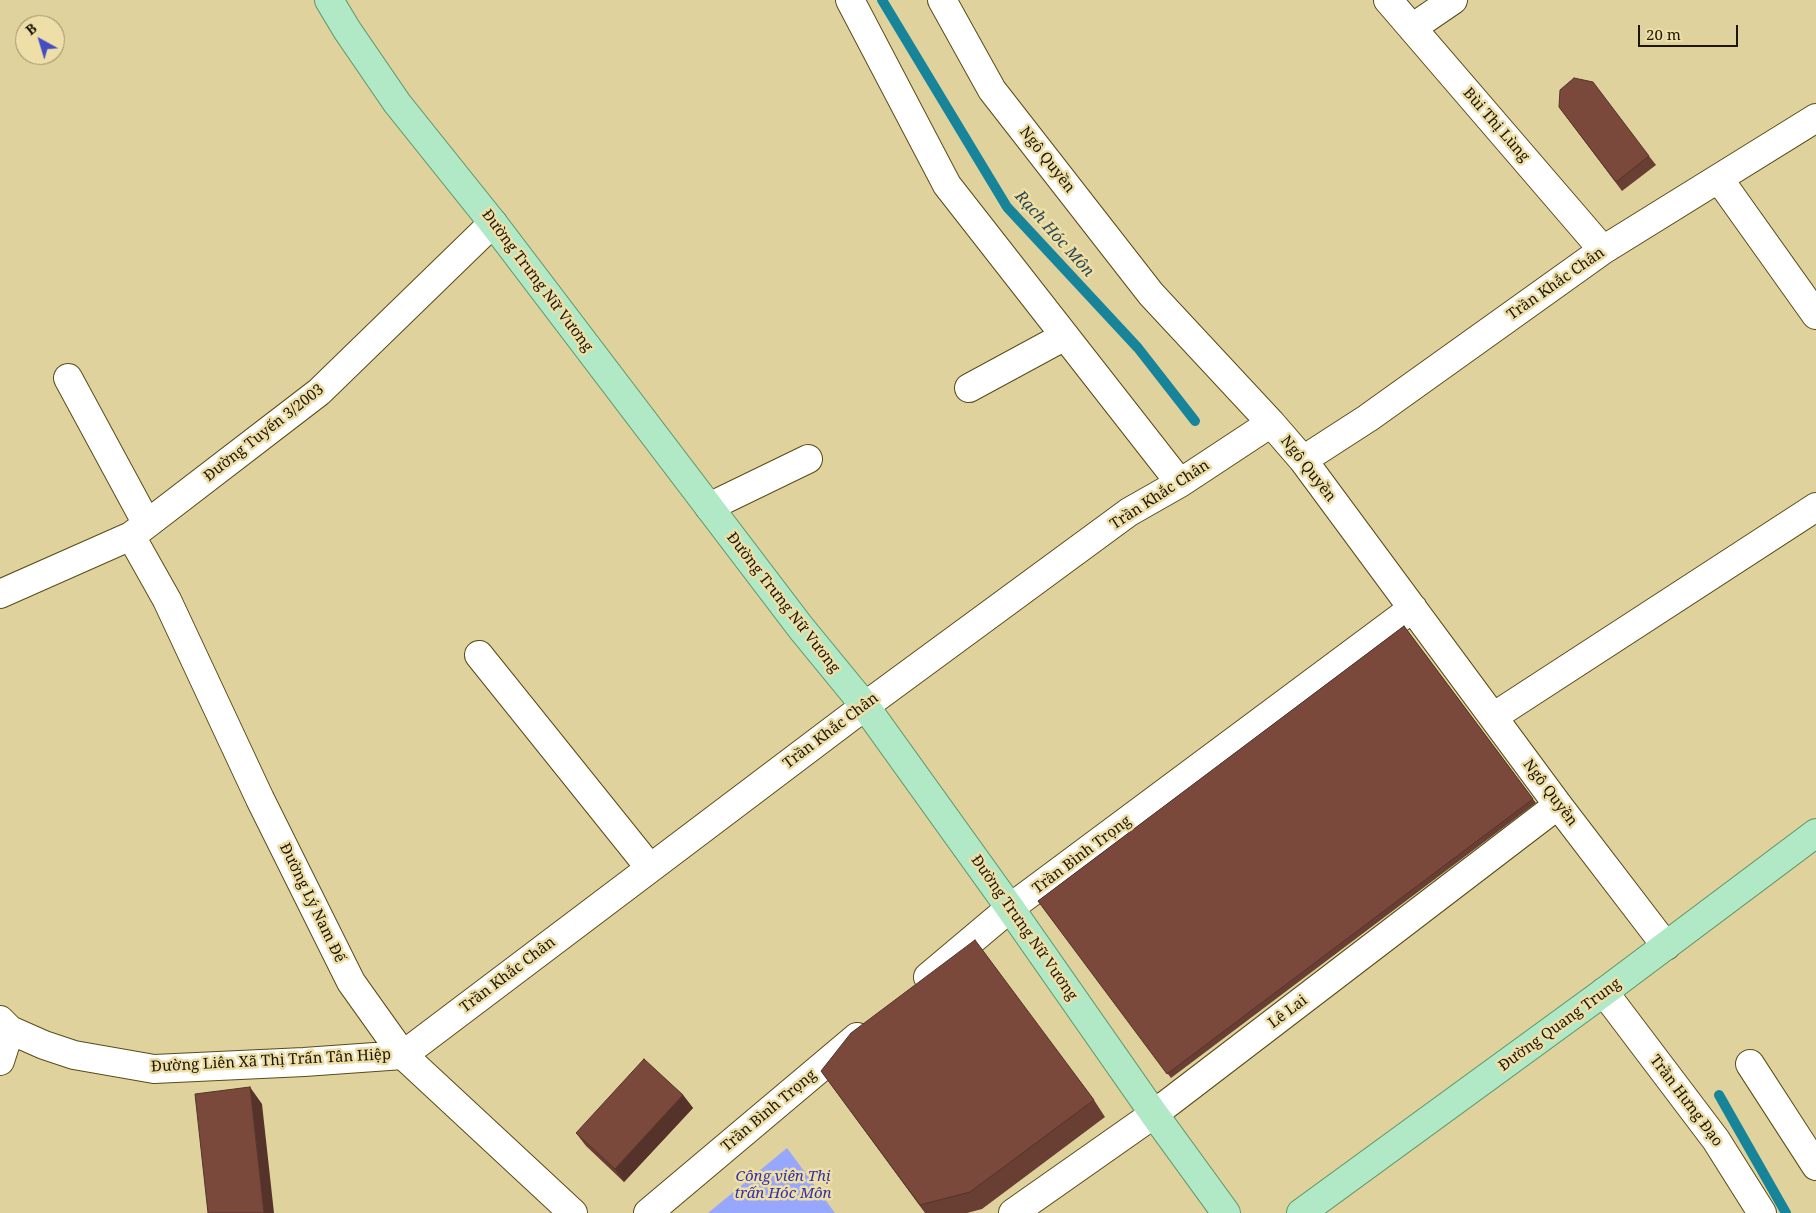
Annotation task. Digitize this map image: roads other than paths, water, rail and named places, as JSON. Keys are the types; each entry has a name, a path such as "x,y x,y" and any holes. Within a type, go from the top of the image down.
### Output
{"main road":[{"name":"Đường Trưng Nữ Vương","path":"329,0 347,30 397,103 493,223 801,628 864,706 1226,1213"},
{"name":"Đường Quang Trung","path":"1301,1213 1604,992 1816,833"}],"street":[{"path":"850,0 947,185 1180,482"},
{"name":"Ngô Quyền","path":"942,0 992,90 1152,294 1272,423 1303,460 1558,805 1666,946"},
{"name":"Bùi Thị Lùng","path":"1388,0 1603,250"},
{"path":"1412,28 1453,0"},
{"name":"Trần Khắc Chân","path":"1303,460 1368,418 1603,250 1816,118"},
{"path":"1719,179 1816,315"},
{"name":"Đường Tuyến 3/2003","path":"0,594 139,530 320,392 493,223"},
{"path":"970,388 1065,336"},
{"name":"Đường Lý Nam Đế","path":"68,378 139,530 167,600 260,799 351,982 403,1055 573,1213"},
{"name":"Trần Khắc Chân","path":"403,1055 864,706 1129,512 1272,423"},
{"path":"709,507 808,459"},
{"path":"1493,717 1816,507"},
{"name":"Trần Bình Trọng","path":"912,991 1010,908 1413,608"},
{"path":"479,655 650,868"},
{"name":"Lê Lai","path":"1013,1213 1154,1114 1558,805"},
{"name":"Trần Hưng Đạo","path":"1604,992 1716,1140 1762,1213"},
{"name":"Trần Bình Trọng","path":"648,1213 874,1023"},
{"path":"0,1061 5,1025"},
{"name":"Đường Liên Xã Thị Trấn Tân Hiệp","path":"5,1025 44,1045 74,1055 154,1069 403,1055"},
{"path":"1750,1064 1816,1166"}],"waterway":[{"name":"Rạch Hóc Môn","path":"882,0 1007,207 1138,348 1195,421"},
{"path":"1719,1095 1786,1213"}],"park label":[{"name":"Công viên Thị trấn Hóc Môn","path":"783,1186"}]}
